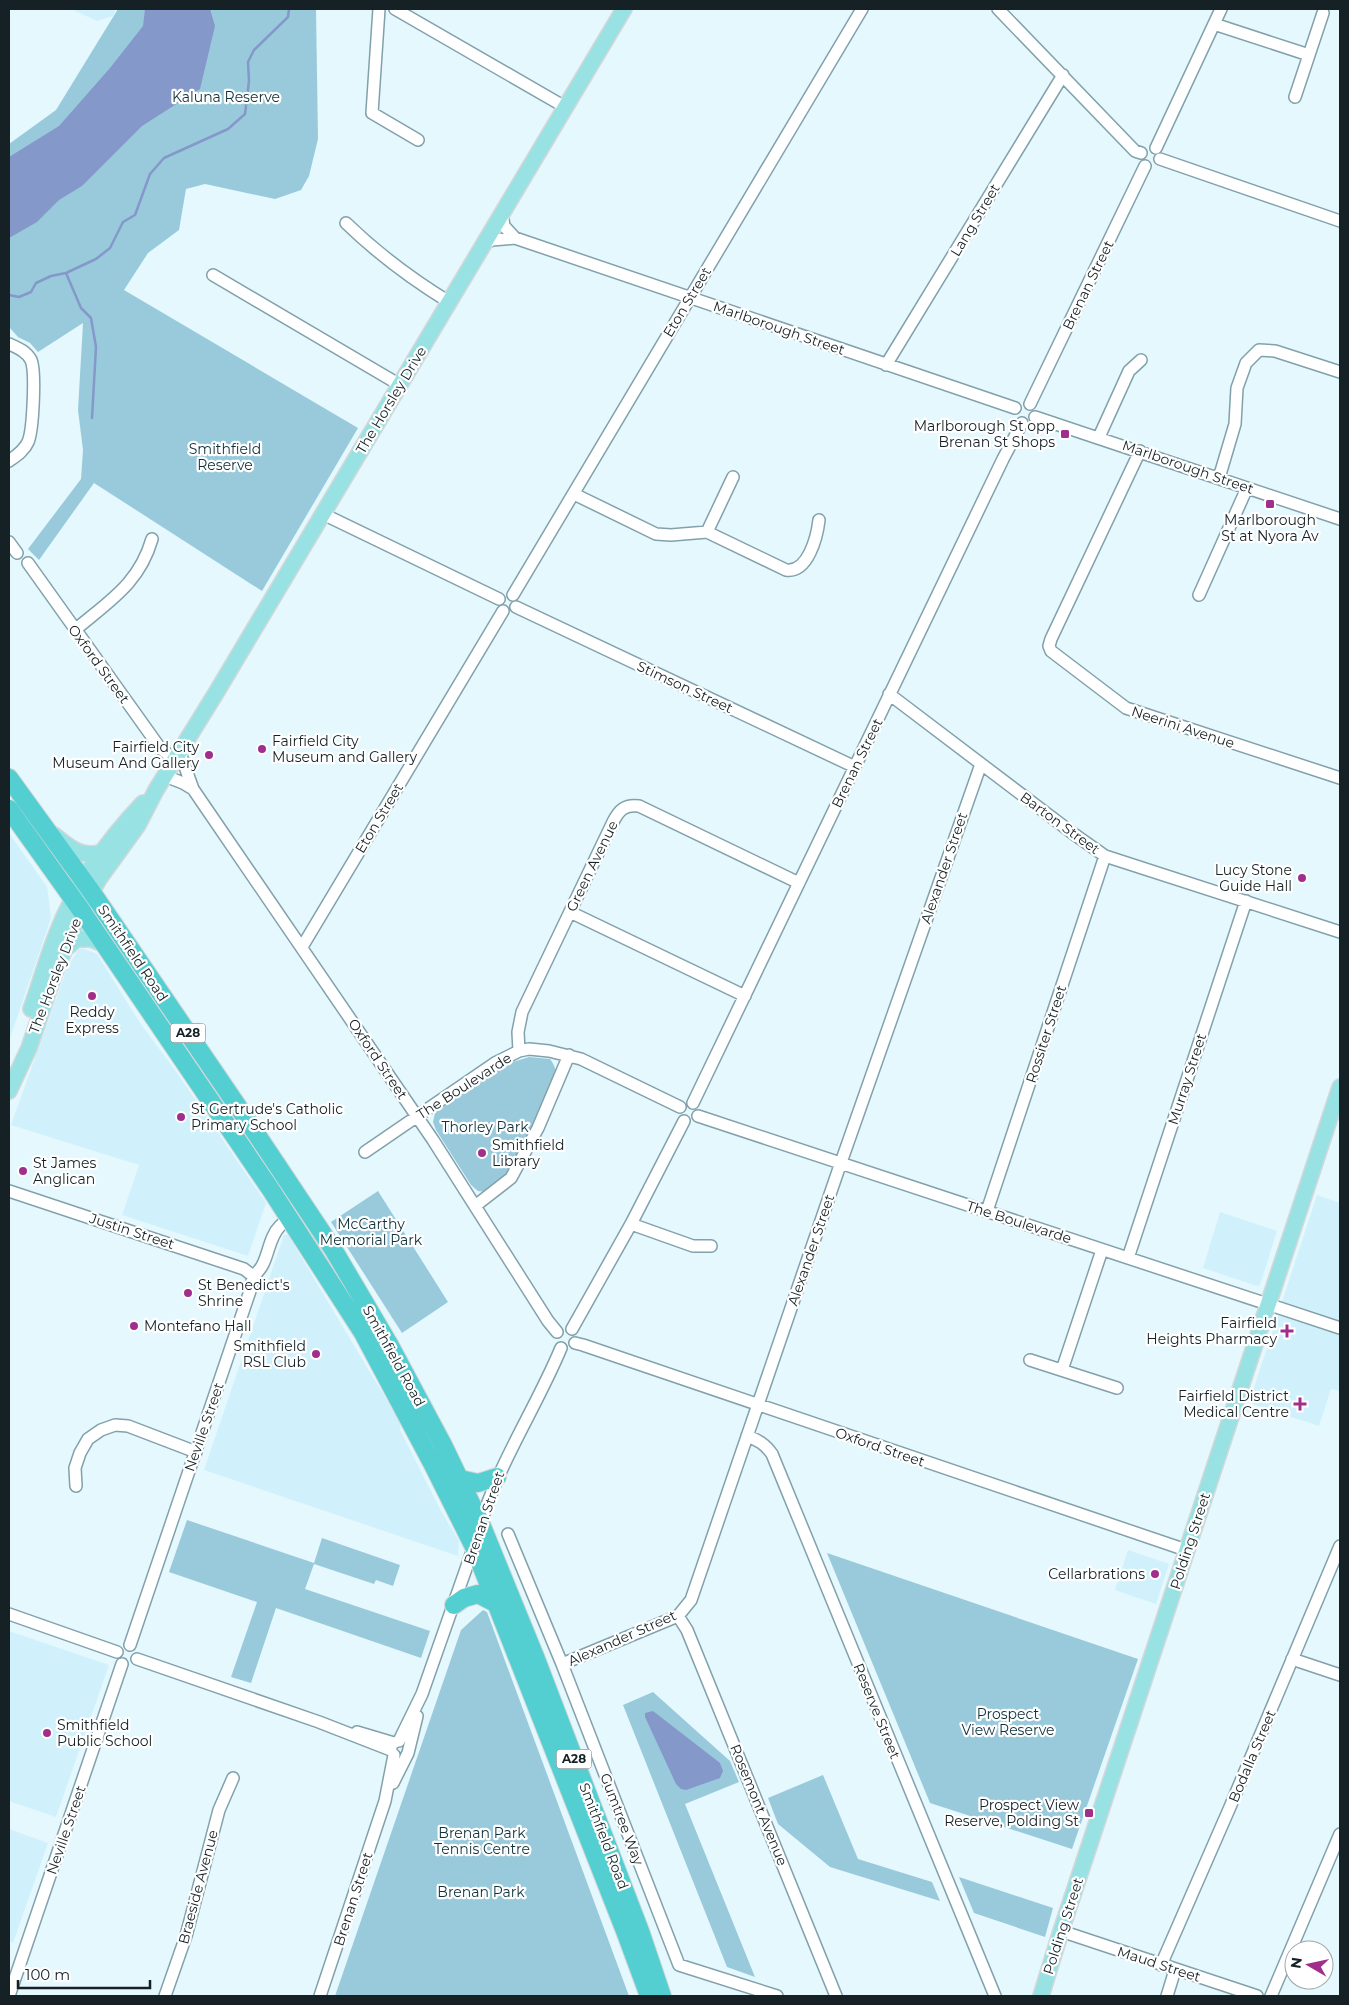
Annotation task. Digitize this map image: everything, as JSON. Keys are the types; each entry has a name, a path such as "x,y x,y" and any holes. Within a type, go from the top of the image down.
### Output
{"highway":[{"name":"Smithfield Road","path":"9,778 87,885 333,1249 389,1344 460,1479 481,1524 536,1659 634,1913 662,1996"},
{"name":"Smithfield Road","path":"9,809 77,904 290,1218 363,1333 474,1547 649,1996"},
{"path":"413,1442 441,1497 462,1523"},
{"path":"460,1479 478,1483 497,1477"},
{"path":"454,1605 464,1598 478,1594 497,1604"},
{"path":"625,1931 644,1996"}],"main road":[{"name":"The Horsley Drive","path":"87,885 138,825 156,790 178,757 624,9"},
{"name":"The Horsley Drive","path":"9,1082 51,948 77,904 102,852 131,816 156,790"},
{"path":"44,827 76,852 90,855 102,852"},
{"name":"The Horsley Drive","path":"9,1091 29,1048 63,951 77,904"},
{"path":"63,951 77,939 91,939 104,944"},
{"name":"Polding Street","path":"1041,1996 1186,1550 1340,1087"}],"street":[{"path":"379,9 372,113 418,140"},
{"path":"395,9 565,107"},
{"name":"Eton Street","path":"514,601 574,494 689,298 862,9"},
{"path":"998,9 1130,145 1141,153"},
{"path":"1156,148 1221,9"},
{"path":"1295,97 1323,13"},
{"path":"1214,24 1309,55"},
{"name":"Lang Street","path":"886,365 1063,75"},
{"path":"1156,148 1161,152 1160,160 1153,166 1146,166 1141,162 1141,153 1147,149 1156,148"},
{"path":"1160,160 1340,221"},
{"name":"Brenan Street","path":"1030,404 1146,166"},
{"path":"502,213 504,226 515,238"},
{"path":"346,222 370,246 406,275 450,302"},
{"name":"Marlborough Street","path":"484,244 492,240 515,238 1015,408"},
{"path":"212,275 400,385"},
{"path":"9,344 24,351 32,364 32,426 30,440 9,461"},
{"path":"1219,478 1236,424 1238,388 1246,364 1259,350 1275,351 1340,372"},
{"path":"1099,437 1129,371 1141,360"},
{"path":"1021,403 1030,404 1034,409 1035,417 1029,422 1022,423 1015,416 1015,408 1021,403"},
{"name":"Marlborough Street","path":"1035,417 1340,519"},
{"name":"Brenan Street","path":"693,1103 889,694 1022,423"},
{"name":"Neerini Avenue","path":"1140,452 1051,639 1049,646 1051,651 1126,708 1340,778"},
{"path":"707,532 733,477"},
{"path":"1199,595 1247,488"},
{"path":"574,494 656,534 671,535 707,532 782,569 790,571 803,565 816,536 819,520"},
{"path":"323,514 499,599"},
{"path":"75,630 123,590 136,575 146,557 152,539"},
{"path":"9,542 17,553"},
{"name":"Oxford Street","path":"28,562 160,748 178,757 194,789 416,1116 548,1322 557,1332"},
{"path":"504,596 514,601 510,611 503,611 498,605 499,599 504,596"},
{"name":"Stimson Street","path":"514,601 855,767"},
{"name":"Eton Street","path":"302,947 503,611"},
{"name":"Barton Street","path":"889,694 1105,856 1340,932"},
{"name":"Alexander Street","path":"562,1664 678,1616 691,1600 840,1163 981,764"},
{"name":"Oxford Street","path":"165,776 183,782 194,789"},
{"name":"Green Avenue","path":"519,1051 518,1032 522,1012 618,813 623,808 630,805 639,806 799,883"},
{"name":"Rossiter Street","path":"987,1211 1105,856"},
{"name":"Murray Street","path":"1128,1258 1246,901"},
{"path":"570,912 745,996"},
{"name":"The Boulevarde","path":"365,1152 416,1116 444,1100 494,1063 519,1051 538,1049 581,1059 680,1106"},
{"path":"474,1206 512,1178 538,1128 569,1055"},
{"path":"688,1102 693,1103 698,1107 698,1116 693,1121 684,1121 678,1113 680,1106 688,1102"},
{"name":"The Boulevarde","path":"698,1116 1340,1328"},
{"path":"572,1330 631,1224 684,1121"},
{"name":"Justin Street","path":"9,1191 244,1269 253,1276"},
{"name":"Neville Street","path":"130,1645 250,1291 253,1276 263,1266 273,1237 280,1226 290,1218"},
{"path":"631,1224 693,1246 712,1246"},
{"path":"1062,1370 1102,1250"},
{"path":"562,1328 572,1330 576,1337 575,1343 570,1348 561,1348 555,1339 557,1332 562,1328"},
{"name":"Oxford Street","path":"575,1343 1186,1550"},
{"name":"Brenan Street","path":"320,1996 385,1801 407,1752 422,1694 474,1547 486,1504 497,1477 561,1348"},
{"path":"1030,1360 1117,1388"},
{"path":"76,1486 75,1468 80,1453 88,1439 102,1430 115,1425 128,1426 196,1452"},
{"name":"Reserve Street","path":"747,1436 759,1440 767,1446 772,1454 995,1996"},
{"name":"Gumtree Way","path":"508,1534 562,1664 679,1966 777,1996"},
{"name":"Bodalla Street","path":"1160,1965 1230,1808 1340,1546"},
{"path":"9,1614 117,1652"},
{"name":"Rosemont Avenue","path":"678,1616 687,1630 836,1996"},
{"path":"117,1652 121,1647 130,1645 136,1650 137,1659"},
{"path":"117,1652 122,1664 132,1664 137,1659"},
{"path":"137,1659 395,1747 405,1742 407,1752"},
{"path":"1292,1659 1340,1675"},
{"name":"Neville Street","path":"9,1996 122,1664"},
{"name":"Brenan Street","path":"385,1801 395,1747 422,1694"},
{"name":"Braeside Avenue","path":"165,1996 186,1936 219,1810 233,1778"},
{"path":"1271,1996 1340,1834"},
{"name":"Maud Street","path":"1061,1931 1257,1996"},
{"path":"1167,1996 1175,1970"}],"shaded area":[{"path":"71,9 116,9 113,16 97,21"},
{"path":"145,9 210,9 215,26 200,89 142,126 82,186 59,200 37,222 9,238 9,157 59,126 110,68 143,26"},
{"path":"9,833 47,887 51,918 9,1041"},
{"path":"82,948 97,954 140,1023 175,1070 266,1203 248,1256 122,1215 139,1165 11,1125 67,968 78,950"},
{"path":"1317,1195 1340,1203 1340,1391 1331,1389 1319,1426 1249,1403"},
{"path":"1220,1212 1277,1231 1260,1285 1257,1286 1203,1268"},
{"path":"284,1235 288,1235 401,1424 400,1430 441,1511 459,1541 458,1556 204,1470"},
{"path":"1128,1550 1169,1564 1156,1604 1115,1590"},
{"name":"Smithfield Public School","path":"9,1631 109,1665 56,1817 9,1801"},
{"path":"653,1711 720,1763 723,1771 720,1778 686,1790 681,1789 676,1784 645,1717 645,1713"},
{"path":"9,1829 48,1843 13,1943 9,1941"}],"green space":[{"path":"118,9 316,9 318,139 309,176 301,190 275,199 205,184 186,189 179,230 148,253 124,290 358,428 262,591 94,483 39,560 28,549 81,479 83,450 78,410 83,323 38,352 30,343 18,337 9,327 9,144 56,110"},
{"name":"Thorley Park","path":"529,1057 550,1059 556,1073 552,1088 507,1175 485,1192 478,1191 471,1185 436,1130 433,1122 435,1113 500,1066"},
{"name":"McCarthy Memorial Park","path":"378,1191 448,1302 402,1333 331,1222"},
{"path":"187,1520 314,1563 322,1538 400,1565 393,1586 376,1580 374,1584 314,1564 305,1589 430,1631 421,1658 276,1608 251,1683 231,1677 257,1602 169,1572"},
{"name":"Prospect View Reserve","path":"827,1553 1138,1659 1072,1849 930,1803"},
{"name":"Brenan Park","path":"483,1610 487,1612 629,1996 335,1996 461,1630"},
{"path":"653,1692 730,1761 739,1782 685,1804 755,1977 727,1967 623,1705"},
{"path":"823,1775 858,1859 932,1882 940,1901 830,1867 778,1824 768,1798"},
{"path":"959,1877 1053,1908 1045,1937 974,1913"}],"waterway":[{"path":"9,295 19,297 31,292 36,283 51,276 66,273 96,259 110,248 123,222 135,215 150,174 164,158 228,129 245,114 249,81 248,62 254,50 288,17 289,9"},
{"path":"66,273 81,308 91,318 96,347 92,418"}],"place":[{"name":"Marlborough St opp Brenan St Shops","path":"1065,434"},
{"name":"Marlborough St at Nyora Av","path":"1270,504"},
{"name":"Fairfield City Museum and Gallery","path":"262,749"},
{"name":"Fairfield City Museum And Gallery","path":"209,755"},
{"name":"Lucy Stone Guide Hall","path":"1302,878"},
{"name":"Reddy Express","path":"92,996"},
{"name":"St Gertrude's Catholic Primary School","path":"181,1117"},
{"name":"Smithfield Library","path":"482,1153"},
{"name":"St James Anglican","path":"23,1171"},
{"name":"St Benedict's Shrine","path":"188,1293"},
{"name":"Montefano Hall","path":"134,1326"},
{"name":"Fairfield Heights Pharmacy","path":"1287,1331"},
{"name":"Smithfield RSL Club","path":"316,1354"},
{"name":"Fairfield District Medical Centre","path":"1300,1404"},
{"name":"Cellarbrations","path":"1155,1574"},
{"name":"Smithfield Public School","path":"47,1733"},
{"name":"Prospect View Reserve, Polding St","path":"1089,1813"}],"park label":[{"name":"Kaluna Reserve","path":"226,97"},
{"name":"Smithfield Reserve","path":"225,458"},
{"name":"Brenan Park Tennis Centre","path":"482,1842"}]}
